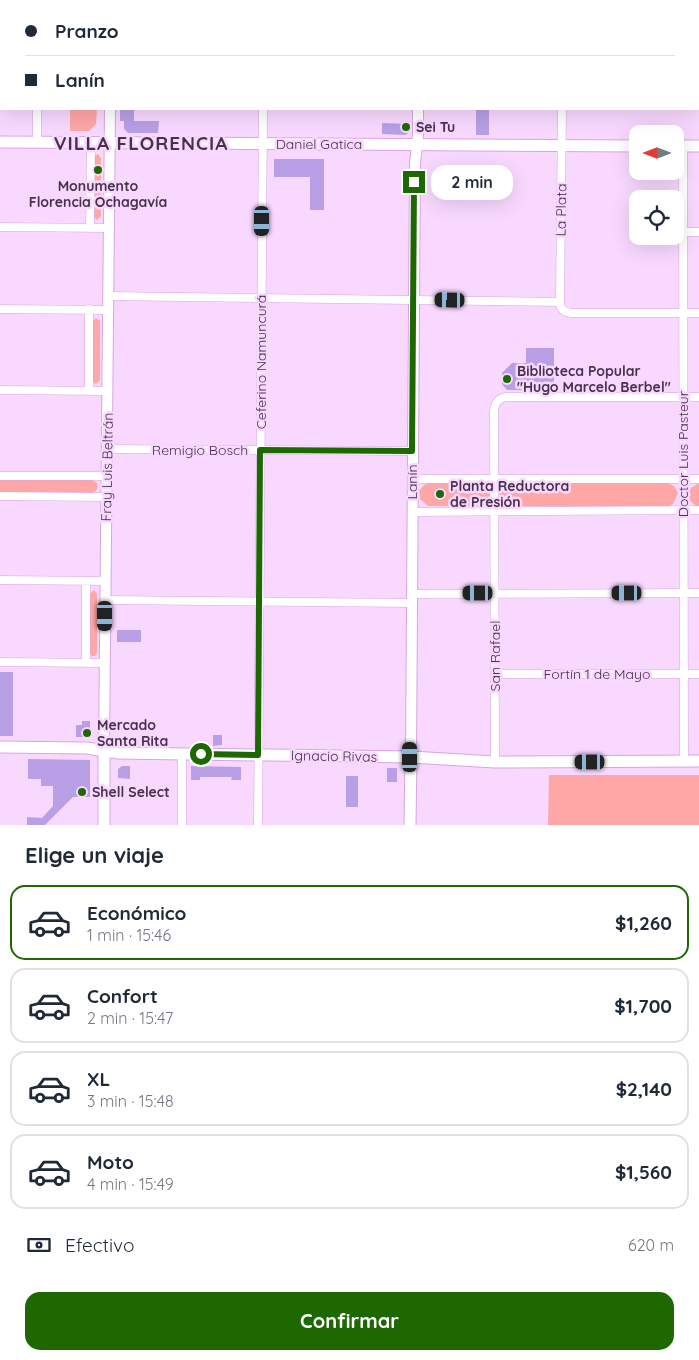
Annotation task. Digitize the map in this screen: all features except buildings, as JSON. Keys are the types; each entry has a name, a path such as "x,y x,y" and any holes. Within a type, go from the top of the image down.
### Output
{"main road":[{"name":"Daniel Gatica","path":"0,142 629,146"},
{"path":"684,146 699,146"},
{"name":"Ignacio Rivas","path":"0,747 90,748 118,753 410,757 495,762 699,761"},
{"name":"Fray Luis Beltrán","path":"104,751 104,825"},
{"name":"Lanín","path":"410,757 410,825"}],"street":[{"path":"37,110 37,142"},
{"name":"Fray Luis Beltrán","path":"104,751 110,110"},
{"name":"Ceferino Namuncurá","path":"258,825 263,110"},
{"name":"Lanín","path":"410,757 415,163 418,110"},
{"name":"La Plata","path":"562,110 560,302 563,310 571,313 683,314"},
{"path":"90,228 91,143"},
{"path":"0,227 109,228"},
{"path":"684,232 699,232"},
{"name":"Doctor Luis Pasteur","path":"683,245 684,761"},
{"path":"108,296 560,302"},
{"path":"0,309 108,310"},
{"path":"89,391 90,309"},
{"path":"683,314 699,314"},
{"path":"0,390 107,391"},
{"name":"San Rafael","path":"495,762 494,411 498,401 506,397 683,397"},
{"path":"683,397 699,397"},
{"name":"Remigio Bosch","path":"107,449 412,451"},
{"path":"0,476 107,476"},
{"path":"412,478 699,478"},
{"path":"0,496 106,497"},
{"path":"412,512 699,510"},
{"path":"0,580 106,581"},
{"path":"86,581 86,663"},
{"path":"105,600 259,602 412,598 495,593 699,592"},
{"path":"0,662 105,663"},
{"name":"Fortín 1 de Mayo","path":"495,674 699,674"},
{"path":"182,754 182,825"}],"shaded area":[{"path":"70,110 97,110 96,124 89,131 70,131"},
{"path":"98,154 101,158 101,216 97,220 94,217 94,156"},
{"path":"96,318 100,321 100,380 96,384 92,380 92,322"},
{"path":"0,479 92,480 98,486 92,493 0,492"},
{"path":"432,482 480,482 488,486 491,496 487,502 480,506 428,506 420,499 419,491 424,485"},
{"path":"666,482 674,486 678,493 673,504 667,507 512,506 502,502 500,496 501,488 508,483"},
{"path":"699,483 699,507 691,502 689,494 691,488"},
{"path":"94,590 97,594 97,652 95,656 92,656 90,653 90,594"},
{"path":"549,775 699,775 699,825 548,825"}],"place":[{"name":"Sei Tu","path":"406,127"},
{"name":"Monumento Florencia Ochagavía","path":"98,170"},
{"name":"Biblioteca Popular \"Hugo Marcelo Berbel\"","path":"507,379"},
{"name":"Planta Reductora de Presión","path":"440,494"},
{"name":"Mercado Santa Rita","path":"87,733"},
{"name":"Shell Select","path":"82,792"}],"district":[{"name":"VILLA FLORENCIA","path":"141,143"}],"route":[{"path":"201,754 258,755 260,450 412,451 414,182"}]}
